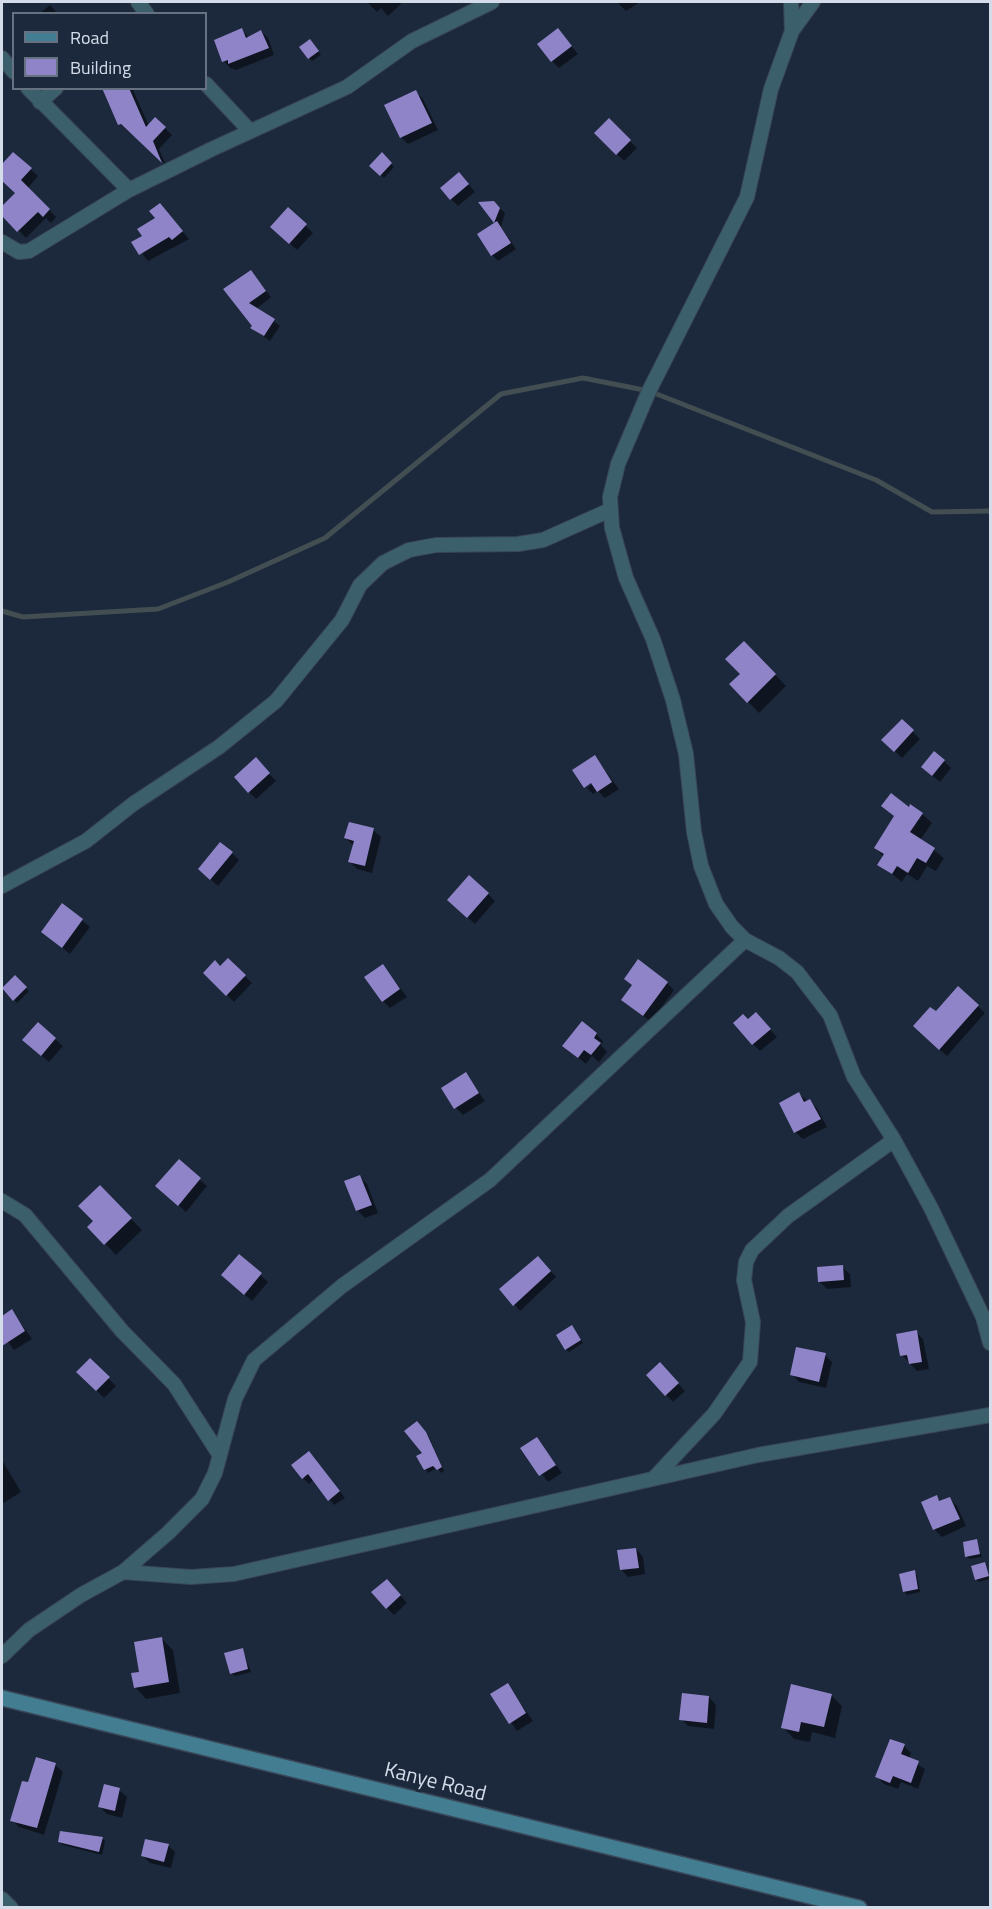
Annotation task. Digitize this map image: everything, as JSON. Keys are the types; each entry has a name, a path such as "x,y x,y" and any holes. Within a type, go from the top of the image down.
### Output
{"main road":[{"name":"Kanye Road","path":"2,1698 859,1908"}],"street":[{"path":"2,242 19,252 29,251 129,190 347,87 412,41 492,2"},
{"path":"791,2 792,31"},
{"path":"813,2 792,31 771,89 747,196 649,391 618,464 610,510 612,528 626,578 653,639 673,700 686,754 694,832 701,866 717,904 732,927 745,940 779,958 797,972 830,1015 854,1077 894,1140 931,1208 978,1307 990,1343"},
{"path":"2,58 12,70"},
{"path":"207,85 250,131"},
{"path":"30,90 129,190"},
{"path":"40,102 54,90"},
{"path":"2,886 86,841 133,804 219,747 276,701 342,620 360,585 383,563 409,550 436,545 518,544 543,540 610,510"},
{"path":"2,1656 29,1630 81,1595 123,1572 168,1533 202,1499 215,1473 235,1399 254,1360 342,1286 490,1180 745,940"},
{"path":"656,1477 714,1414 750,1362 753,1322 744,1280 746,1262 752,1250 788,1216 894,1140"},
{"path":"2,1201 25,1215 122,1331 174,1384 219,1454"},
{"path":"123,1572 191,1577 234,1574 758,1455 990,1412"},
{"path":"2,1899 10,1908"}],"building":[{"path":"242,28 246,38 261,30 269,48 228,64 228,60 222,62 214,40"},
{"path":"558,28 572,46 551,62 537,44"},
{"path":"310,39 319,51 308,59 299,47"},
{"path":"103,90 130,90 146,127 155,117 166,127 153,141 162,163 121,124 118,125"},
{"path":"416,90 432,123 400,138 384,105"},
{"path":"609,118 631,140 616,155 594,133"},
{"path":"13,152 32,168 21,180 50,209 43,217 38,212 17,232 2,216 2,206 15,193 2,181 2,164"},
{"path":"382,152 392,163 380,176 369,166"},
{"path":"459,172 469,184 450,200 440,188"},
{"path":"494,201 500,208 494,223 478,202"},
{"path":"160,203 183,231 172,240 169,237 139,255 131,242 142,236 137,229 155,218 149,211"},
{"path":"288,207 307,224 289,244 270,227"},
{"path":"497,221 511,243 491,256 477,234"},
{"path":"251,270 266,291 249,303 275,319 264,336 250,328 252,326 223,289"},
{"path":"744,641 776,674 747,703 729,684 740,674 725,659"},
{"path":"902,719 914,730 894,752 881,740"},
{"path":"934,751 945,760 932,776 921,767"},
{"path":"595,755 612,782 597,792 591,783 584,788 572,770"},
{"path":"256,757 270,773 248,793 234,777"},
{"path":"891,793 909,807 910,804 923,813 910,832 935,848 926,863 917,858 908,873 897,866 892,874 877,865 884,854 874,848 894,816 881,806"},
{"path":"349,822 374,828 365,866 348,862 354,841 344,838"},
{"path":"220,842 233,852 210,880 198,869"},
{"path":"469,875 489,893 467,918 447,900"},
{"path":"62,903 83,919 62,948 41,932"},
{"path":"228,958 246,975 226,996 203,973 215,960 220,966"},
{"path":"638,959 668,982 643,1016 621,1000 632,985 624,979"},
{"path":"383,964 400,989 382,1002 364,977"},
{"path":"15,975 27,987 13,1001 2,988"},
{"path":"958,986 979,1005 939,1050 913,1026 930,1007 936,1011"},
{"path":"756,1012 771,1029 752,1045 733,1023 743,1014 748,1019"},
{"path":"582,1021 597,1033 594,1038 601,1043 591,1055 584,1050 578,1058 562,1046"},
{"path":"38,1022 56,1038 41,1056 22,1040"},
{"path":"466,1072 479,1093 454,1109 441,1088"},
{"path":"799,1092 804,1102 810,1099 821,1119 794,1133 779,1103"},
{"path":"179,1159 201,1178 178,1206 155,1186"},
{"path":"360,1175 372,1205 356,1211 344,1181"},
{"path":"100,1185 132,1218 104,1245 87,1227 93,1221 78,1206"},
{"path":"239,1254 262,1273 244,1295 221,1275"},
{"path":"538,1256 551,1271 513,1306 499,1289"},
{"path":"843,1265 844,1280 818,1282 817,1267"},
{"path":"12,1309 25,1331 2,1346 2,1316"},
{"path":"572,1325 581,1340 565,1350 556,1335"},
{"path":"917,1330 922,1362 909,1364 907,1355 900,1356 896,1334"},
{"path":"796,1347 826,1353 819,1382 790,1375"},
{"path":"90,1358 110,1377 96,1391 76,1372"},
{"path":"660,1362 679,1383 665,1396 646,1375"},
{"path":"417,1421 426,1432 442,1467 437,1470 433,1466 424,1470 416,1456 422,1453 404,1431"},
{"path":"537,1437 556,1465 539,1476 520,1448"},
{"path":"309,1451 340,1491 328,1501 308,1474 302,1479 291,1465"},
{"path":"937,1495 939,1501 950,1497 960,1519 933,1530 921,1502"},
{"path":"977,1539 980,1554 965,1557 963,1542"},
{"path":"636,1548 639,1568 620,1570 617,1550"},
{"path":"985,1562 989,1576 975,1580 971,1566"},
{"path":"915,1570 918,1589 903,1592 899,1574"},
{"path":"387,1579 401,1595 386,1609 371,1592"},
{"path":"162,1637 169,1682 134,1688 131,1673 139,1672 134,1642"},
{"path":"243,1648 248,1669 230,1674 224,1653"},
{"path":"508,1683 526,1713 509,1724 490,1694"},
{"path":"791,1684 832,1694 824,1727 801,1722 799,1732 781,1728"},
{"path":"682,1693 709,1696 707,1723 679,1720"},
{"path":"890,1739 905,1744 901,1754 919,1761 911,1783 893,1776 890,1783 875,1777"},
{"path":"36,1757 56,1763 37,1828 10,1821 22,1781 28,1782"},
{"path":"104,1784 120,1788 115,1811 98,1807"},
{"path":"60,1831 103,1837 99,1852 58,1842"},
{"path":"145,1839 169,1844 164,1862 141,1856"}],"waterway":[{"path":"2,611 23,617 158,609 228,582 325,538 501,394 583,378 649,391 876,480 932,512 990,511"}]}
